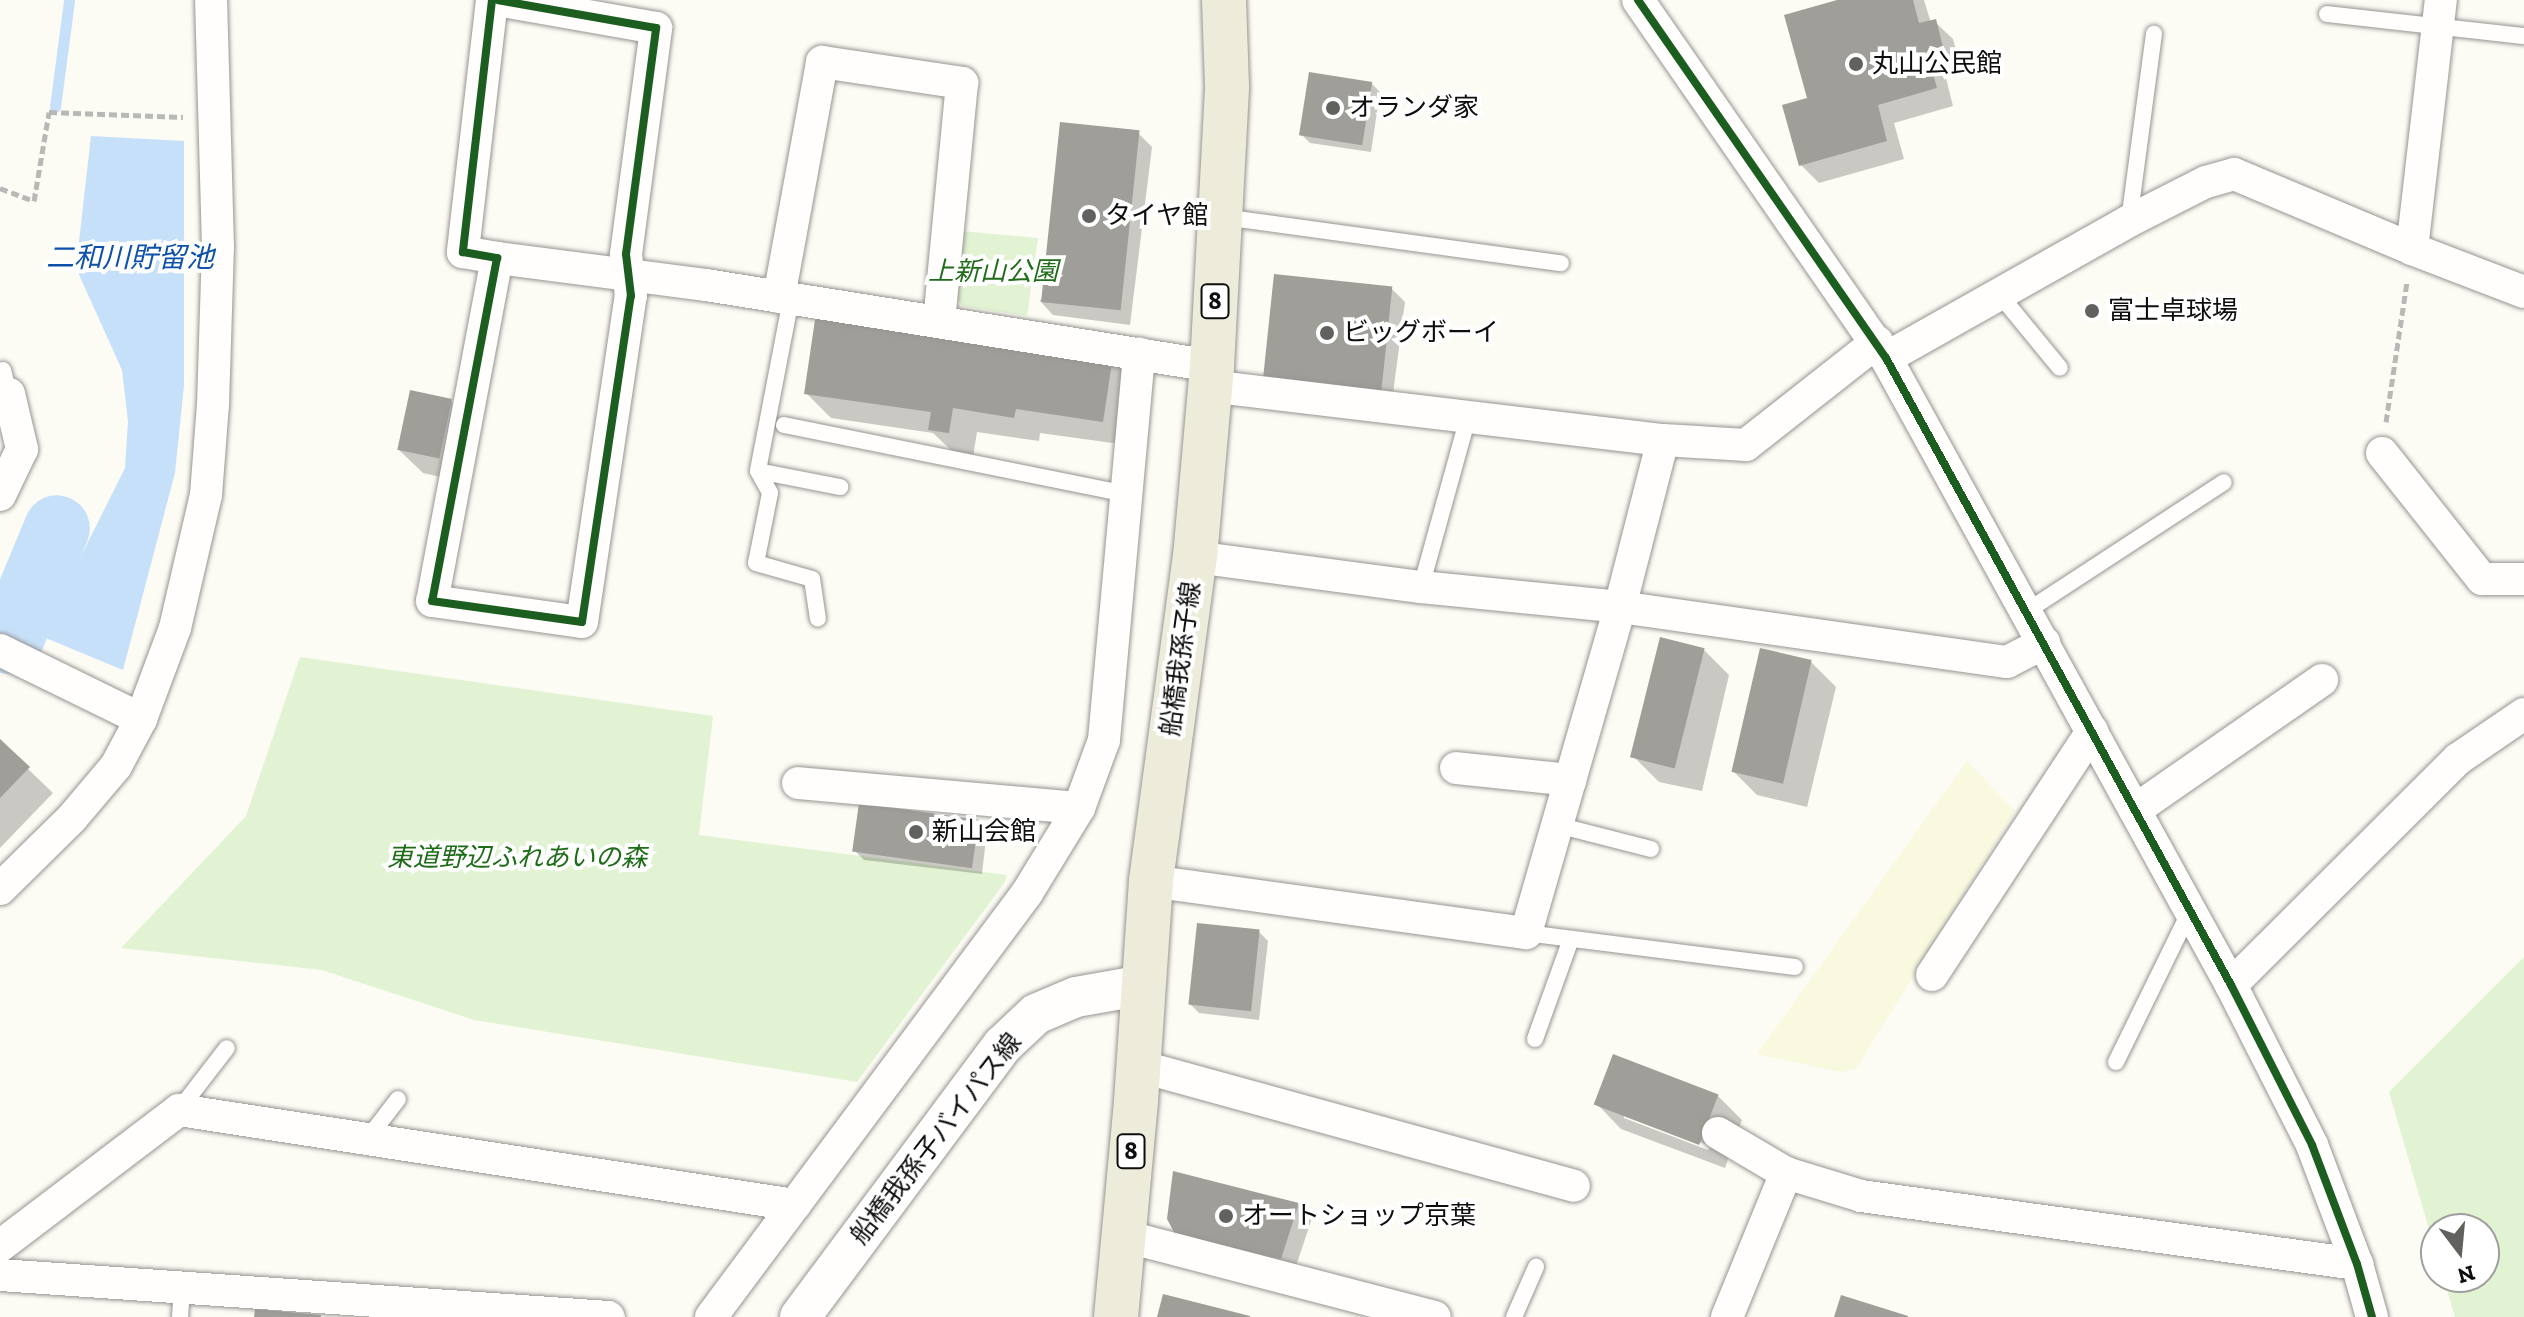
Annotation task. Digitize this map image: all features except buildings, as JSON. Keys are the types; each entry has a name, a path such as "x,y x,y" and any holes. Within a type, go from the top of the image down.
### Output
{"main road":[{"name":"船橋我孫子線","path":"1116,1317 1139,1066 1151,881 1195,557 1210,376 1227,86 1224,0"}],"street":[{"path":"0,889 72,818 116,766 141,719 175,628 206,495 213,405 218,248 211,0"},
{"path":"492,0 463,252 785,298 1139,354 1210,376 1468,417 1663,440 1746,445 1881,350 2000,295 2129,221 2206,182 2234,174 2524,292"},
{"path":"497,258 432,601 582,622 631,296 626,254 656,28 498,0"},
{"path":"1638,0 1881,350 2027,611 2231,985 2312,1145 2357,1264 2372,1317"},
{"path":"2412,249 2439,15"},
{"path":"785,298 822,62 947,80 962,83 939,322"},
{"path":"711,1317 1027,893 1079,808 1104,740 1139,354"},
{"path":"0,495 22,449 4,386"},
{"path":"1151,881 1526,933 1620,607 1663,440"},
{"path":"2382,453 2482,579 2524,579"},
{"path":"1195,557 1421,587 1620,607 2007,662 2044,643"},
{"path":"4,652 141,719"},
{"path":"2135,810 2322,680"},
{"path":"2231,985 2458,759 2524,714"},
{"path":"1932,975 2092,731"},
{"path":"1456,768 1570,780"},
{"path":"798,783 1079,808"},
{"name":"船橋我孫子バイパス線","path":"800,1317 1003,1045 1036,1014 1076,997 1144,985"},
{"path":"1139,1066 1574,1186"},
{"path":"0,1246 179,1110 795,1205"},
{"path":"1718,1133 1786,1173 1861,1196 2357,1264"},
{"path":"1727,1317 1786,1173"},
{"path":"1124,1236 1435,1317"},
{"path":"0,1275 181,1303 609,1317"}],"lane":[{"path":"2327,14 2439,15 2524,36"},
{"path":"2129,221 2154,34"},
{"path":"1221,217 1561,263"},
{"path":"2000,295 2060,368"},
{"path":"785,298 758,471 770,493 756,563 812,579 818,619"},
{"path":"1421,587 1468,417"},
{"path":"784,425 1127,494"},
{"path":"758,471 840,487"},
{"path":"2027,611 2224,482"},
{"path":"1557,825 1651,849"},
{"path":"2116,1062 2190,911"},
{"path":"1526,933 1795,967"},
{"path":"1535,1039 1571,939"},
{"path":"179,1110 227,1048"},
{"path":"368,1138 398,1099"},
{"path":"1514,1317 1536,1267"}],"path":[{"path":"0,188 34,201 49,112 212,118"},
{"path":"2382,453 2412,249"}],"green space":[{"name":"上新山公園","path":"962,231 1038,238 1027,316 962,306 951,290"},
{"name":"東道野辺ふれあいの森","path":"300,657 713,716 699,835 1007,875 1005,882 857,1082 474,1020 322,970 121,948 246,816"},
{"path":"1967,761 2015,811 1856,1069 1841,1072 1757,1054"},
{"path":"2524,957 2524,1317 2455,1317 2448,1293 2500,1293 2500,1213 2424,1213 2389,1092"}],"water":[{"name":"二和川貯留池","path":"91,136 184,141 184,385 175,473 123,670 41,636 125,468 128,421 122,370 76,268"}],"waterway":[{"path":"55,107 69,0"},
{"path":"10,641 57,528"}],"cycle path":[{"path":"492,0 463,252 497,258 432,601 582,622 631,296 626,254 656,28 498,0"},
{"path":"1638,0 1886,358 2231,985 2312,1145 2357,1264 2372,1317"}],"place":[{"name":"丸山公民館","path":"1856,64"},
{"name":"オランダ家","path":"1333,108"},
{"name":"タイヤ館","path":"1089,216"},
{"name":"富士卓球場","path":"2092,311"},
{"name":"ビッグボーイ","path":"1327,333"},
{"name":"新山会館","path":"916,832"},
{"name":"オートショップ京葉","path":"1226,1216"}]}
